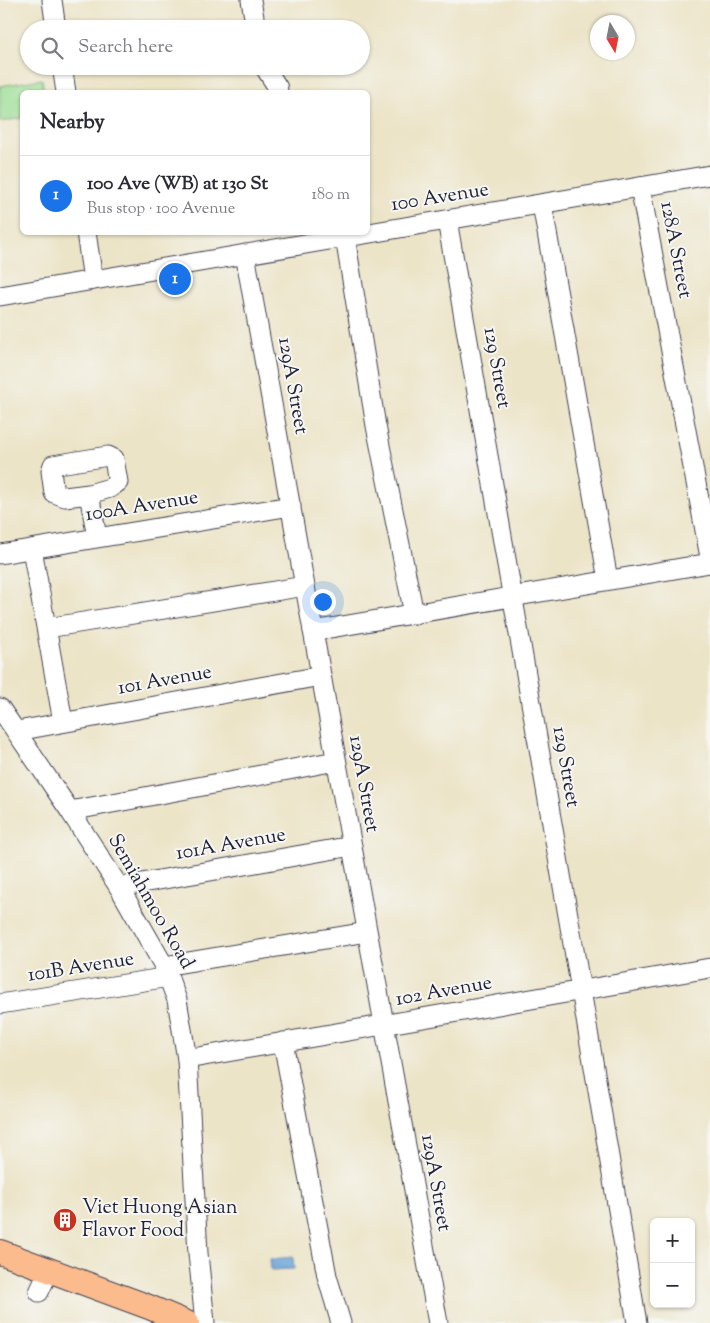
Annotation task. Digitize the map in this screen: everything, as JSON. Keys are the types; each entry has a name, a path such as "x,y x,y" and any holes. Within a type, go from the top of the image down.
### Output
{"main road":[{"path":"1,1257 49,1270 187,1323"}],"street":[{"path":"52,0 55,20"},
{"path":"251,0 254,20"},
{"path":"63,75 66,90"},
{"path":"270,75 278,88"},
{"name":"100 Avenue","path":"370,233 710,175"},
{"name":"128A Street","path":"640,187 710,557"},
{"path":"542,204 608,580"},
{"name":"129 Street","path":"447,220 637,1323"},
{"path":"86,235 93,280"},
{"name":"100 Avenue","path":"0,296 357,235"},
{"path":"345,237 376,426 414,614"},
{"name":"129A Street","path":"245,254 438,1323"},
{"path":"89,494 97,537"},
{"name":"100A Avenue","path":"0,554 290,506"},
{"path":"32,549 64,722"},
{"path":"313,631 710,563"},
{"path":"47,628 305,586"},
{"name":"101 Avenue","path":"17,731 321,676"},
{"name":"Semiahmoo Road","path":"0,708 70,810 119,887 166,971 177,1000 186,1059 198,1253 205,1323"},
{"path":"70,810 336,761"},
{"name":"101A Avenue","path":"119,887 352,846"},
{"name":"101B Avenue","path":"0,1004 367,932"},
{"name":"102 Avenue","path":"186,1059 710,968"},
{"path":"283,1042 327,1276 340,1323"},
{"path":"39,1292 49,1270"}],"green space":[{"path":"42,79 44,90 20,90 20,118 0,122 0,86"}],"water":[{"path":"293,1257 294,1269 271,1270 270,1259"}],"place":[{"name":"100 Ave (WB) at 130 St","path":"175,279"},
{"name":"Viet Huong Asian Flavor Food","path":"65,1220"}]}
